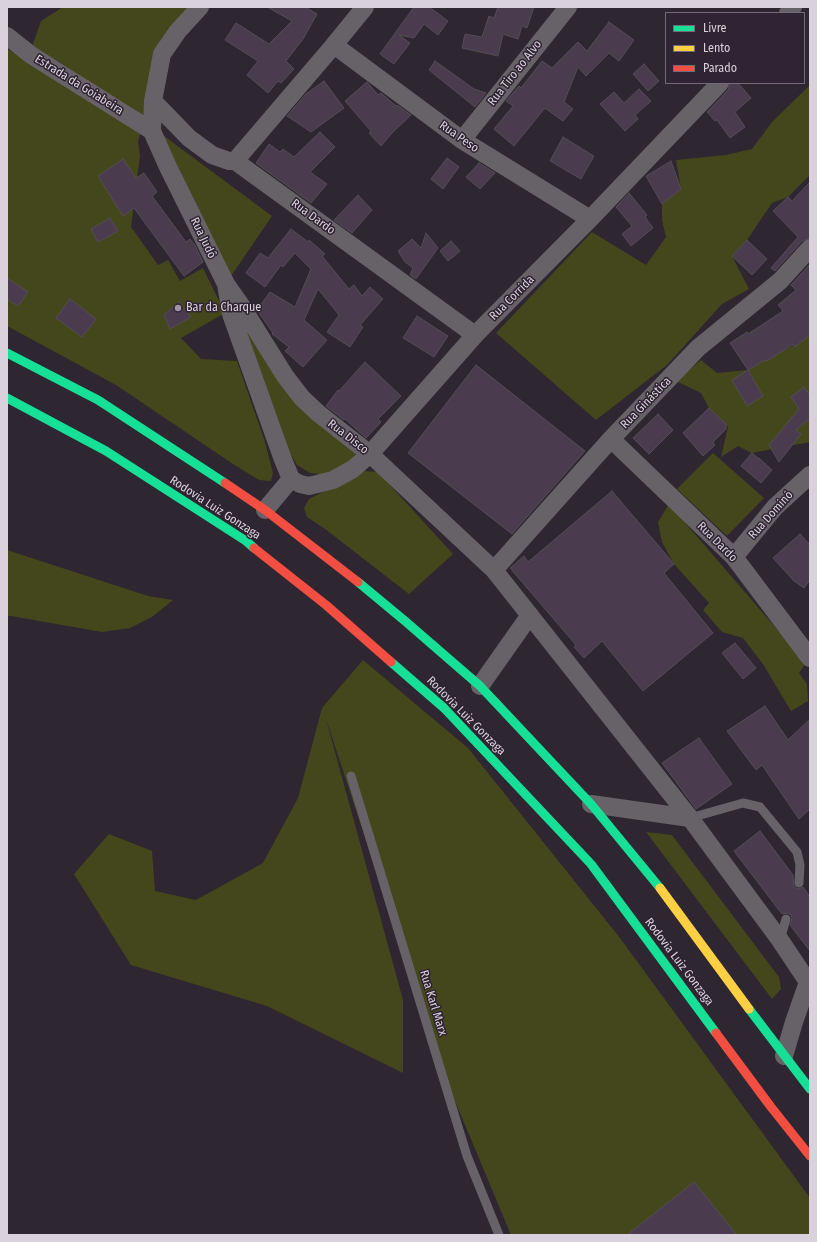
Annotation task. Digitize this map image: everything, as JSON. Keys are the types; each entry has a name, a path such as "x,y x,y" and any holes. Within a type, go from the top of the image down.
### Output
{"highway":[{"name":"Rodovia Luiz Gonzaga","path":"7,353 98,400 265,510 329,559 405,621 480,686 591,804 652,877 784,1056 809,1085"},
{"name":"Rodovia Luiz Gonzaga","path":"7,398 106,452 246,541 326,605 444,708 531,798 591,864 810,1156"}],"street":[{"name":"Rua Judô","path":"200,7 178,32 162,54 153,101 152,131 168,167 226,284 231,314 291,479"},
{"path":"235,161 365,7"},
{"name":"Rua Tiro ao Alvo","path":"462,140 568,7"},
{"name":"Estrada da Goiabeira","path":"7,36 31,55 152,131"},
{"name":"Rua Peso","path":"334,45 462,140 590,218"},
{"name":"Rua Corrida","path":"291,479 300,484 309,486 333,480 353,469 370,454 475,335 719,84"},
{"name":"Rua Dardo","path":"153,101 189,138 212,155 229,161 235,161 475,335"},
{"name":"Rua Ginástica","path":"494,570 611,439 698,348 780,281 810,248"},
{"name":"Rua Disco","path":"226,284 285,376 302,398 318,413 370,454 494,570 690,818 809,981"},
{"name":"Rua Dardo","path":"611,439 734,557 810,658"},
{"name":"Rua Dominó","path":"734,557 775,507 810,475"},
{"path":"265,510 291,479"},
{"path":"480,686 530,615"},
{"path":"591,804 690,818"},
{"path":"784,1056 794,1022 809,981"}],"lane":[{"name":"Rua Karl Marx","path":"351,776 467,1156 499,1235"},
{"path":"690,818 743,803 760,807 797,852 800,865 799,883"},
{"path":"780,940 786,919"}],"green space":[{"path":"63,7 195,7 156,50 144,119 58,61 35,52 33,44 41,21"},
{"path":"7,49 44,68 141,130 138,142 140,155 131,227 158,265 168,260 180,281 203,268 225,313 181,338 201,359 237,361 265,442 273,473 271,481 259,480 116,385 7,326"},
{"path":"810,85 810,175 788,197 772,203 747,240 732,256 749,289 722,304 667,365 596,420 496,333 592,232 646,265 666,237 662,220 662,204 681,189 676,160 726,155 752,149 772,122"},
{"path":"156,130 272,216 229,279"},
{"path":"237,308 259,346 358,448 353,459 328,475 310,473 297,465 286,447"},
{"path":"810,333 810,442 752,453 738,446 721,457 728,427 709,408 701,393 676,381 701,360 717,373 748,370 805,339"},
{"path":"713,453 764,498 727,536 677,489"},
{"path":"364,471 378,472 453,554 409,594 325,529 307,517 304,508 309,499"},
{"path":"669,504 806,663 799,673 807,684 808,701 791,711 763,664 743,638 722,632 703,610 709,603 674,564 662,542 658,522"},
{"path":"7,550 148,596 173,600 152,617 130,628 102,632 7,616"},
{"path":"363,660 468,748 620,938 810,1198 810,1235 511,1235 440,1065 326,719 403,1000 403,1073 267,1006 131,965 74,874 109,834 152,851 155,891 196,900 263,863 298,798 322,708"},
{"path":"646,832 672,835 779,977 781,989 772,999"}],"building":[{"path":"267,7 305,7 317,14 303,39 286,61 294,69 281,83 278,81 268,93 247,75 258,61 225,40 236,23 269,44 292,21"},
{"path":"414,7 429,7 448,21 438,35 424,24 414,38 399,35 410,43 394,64 380,54"},
{"path":"498,7 534,7 527,28 522,26 518,39 503,34 498,56 462,48 465,34 482,37 489,16 494,18"},
{"path":"609,22 634,40 619,61 609,53 586,76 578,67 564,102 573,109 563,121 545,108 514,146 494,129 513,106 506,101 519,86 521,88 542,61 552,68 578,42 587,51"},
{"path":"435,61 474,89 486,93 475,107 429,70"},
{"path":"644,64 659,81 648,91 633,74"},
{"path":"324,81 344,108 311,132 287,116 306,94"},
{"path":"367,82 378,95 381,93 396,106 397,105 411,115 381,146 369,133 371,131 345,101"},
{"path":"730,84 739,84 751,98 735,112 745,127 730,138 717,120 715,121 707,112 728,90"},
{"path":"639,89 651,101 635,115 638,119 625,131 600,104 614,92 624,103"},
{"path":"320,132 335,147 310,172 327,184 311,203 256,163 269,144 280,152 283,149 294,157"},
{"path":"563,137 594,156 581,179 550,161"},
{"path":"447,158 459,167 443,189 431,179"},
{"path":"123,159 136,178 144,173 157,192 152,196 186,242 190,239 195,245 203,262 184,276 134,208 123,216 98,176"},
{"path":"671,161 681,189 662,204 646,176"},
{"path":"479,163 495,173 480,189 466,177"},
{"path":"810,182 810,238 802,241 775,271 771,268 798,237 773,211 788,197 792,201"},
{"path":"629,193 647,215 645,217 653,228 631,246 622,234 632,226 616,207"},
{"path":"358,195 372,210 352,233 334,220"},
{"path":"110,218 118,231 98,242 91,229"},
{"path":"291,229 308,242 309,240 325,254 322,256 349,289 354,285 362,296 370,287 383,299 360,325 363,327 350,347 327,332 339,315 318,289 304,320 327,340 303,367 285,351 289,347 272,334 273,333 257,310 270,292 295,307 311,269 295,253 283,267 281,265 265,287 246,273 260,253 268,258"},
{"path":"426,233 438,248 416,279 410,275 413,268 405,262 398,251 412,239 421,248"},
{"path":"747,240 767,259 752,275 732,256"},
{"path":"451,241 460,251 448,261 440,251"},
{"path":"810,264 810,335 795,347 793,344 767,361 765,360 748,370 730,343 747,332 748,334 783,311 778,305 796,290 791,285"},
{"path":"7,278 28,292 18,306 7,299"},
{"path":"70,299 96,319 82,337 56,318"},
{"name":"Bar da Charque","path":"179,302 191,317 170,329 164,315"},
{"path":"417,316 448,336 434,357 403,338"},
{"path":"365,362 401,396 378,419 381,422 366,438 345,419 344,420 326,406 338,390 339,391"},
{"path":"476,365 585,451 512,534 408,453"},
{"path":"748,370 763,396 747,406 732,380"},
{"path":"804,387 810,395 810,423 808,420 796,430 801,434 779,462 769,445 799,409 791,397"},
{"path":"709,408 726,424 726,429 713,442 715,445 703,456 683,433"},
{"path":"658,414 673,430 649,454 633,438"},
{"path":"752,453 772,470 761,483 741,466"},
{"path":"612,491 674,564 664,573 713,633 643,691 602,641 584,658 574,647 576,645 510,568 524,556 528,562"},
{"path":"800,534 810,545 810,580 804,588 794,581 773,558"},
{"path":"735,643 756,668 743,679 722,653"},
{"path":"765,706 788,740 810,719 810,809 799,819 762,765 756,770 727,731"},
{"path":"699,738 732,784 696,809 662,763"},
{"path":"760,831 793,875 794,886 798,889 803,887 810,897 810,951 790,925 792,918 791,915 787,913 782,914 734,851"},
{"path":"694,1182 737,1235 627,1235"}],"traffic: fast":[{"path":"7,353 98,400 225,483"},
{"path":"7,398 106,451 246,541 254,548"},
{"path":"358,582 480,686 591,804 660,888"},
{"path":"391,662 444,708 591,864 716,1033"},
{"path":"749,1009 810,1089"}],"traffic: slow":[{"path":"660,888 749,1009"}],"traffic: jam":[{"path":"225,483 265,510 358,582"},
{"path":"254,548 326,605 391,662"},
{"path":"716,1033 771,1107 810,1156"}],"place":[{"name":"Bar da Charque","path":"178,308"}]}
